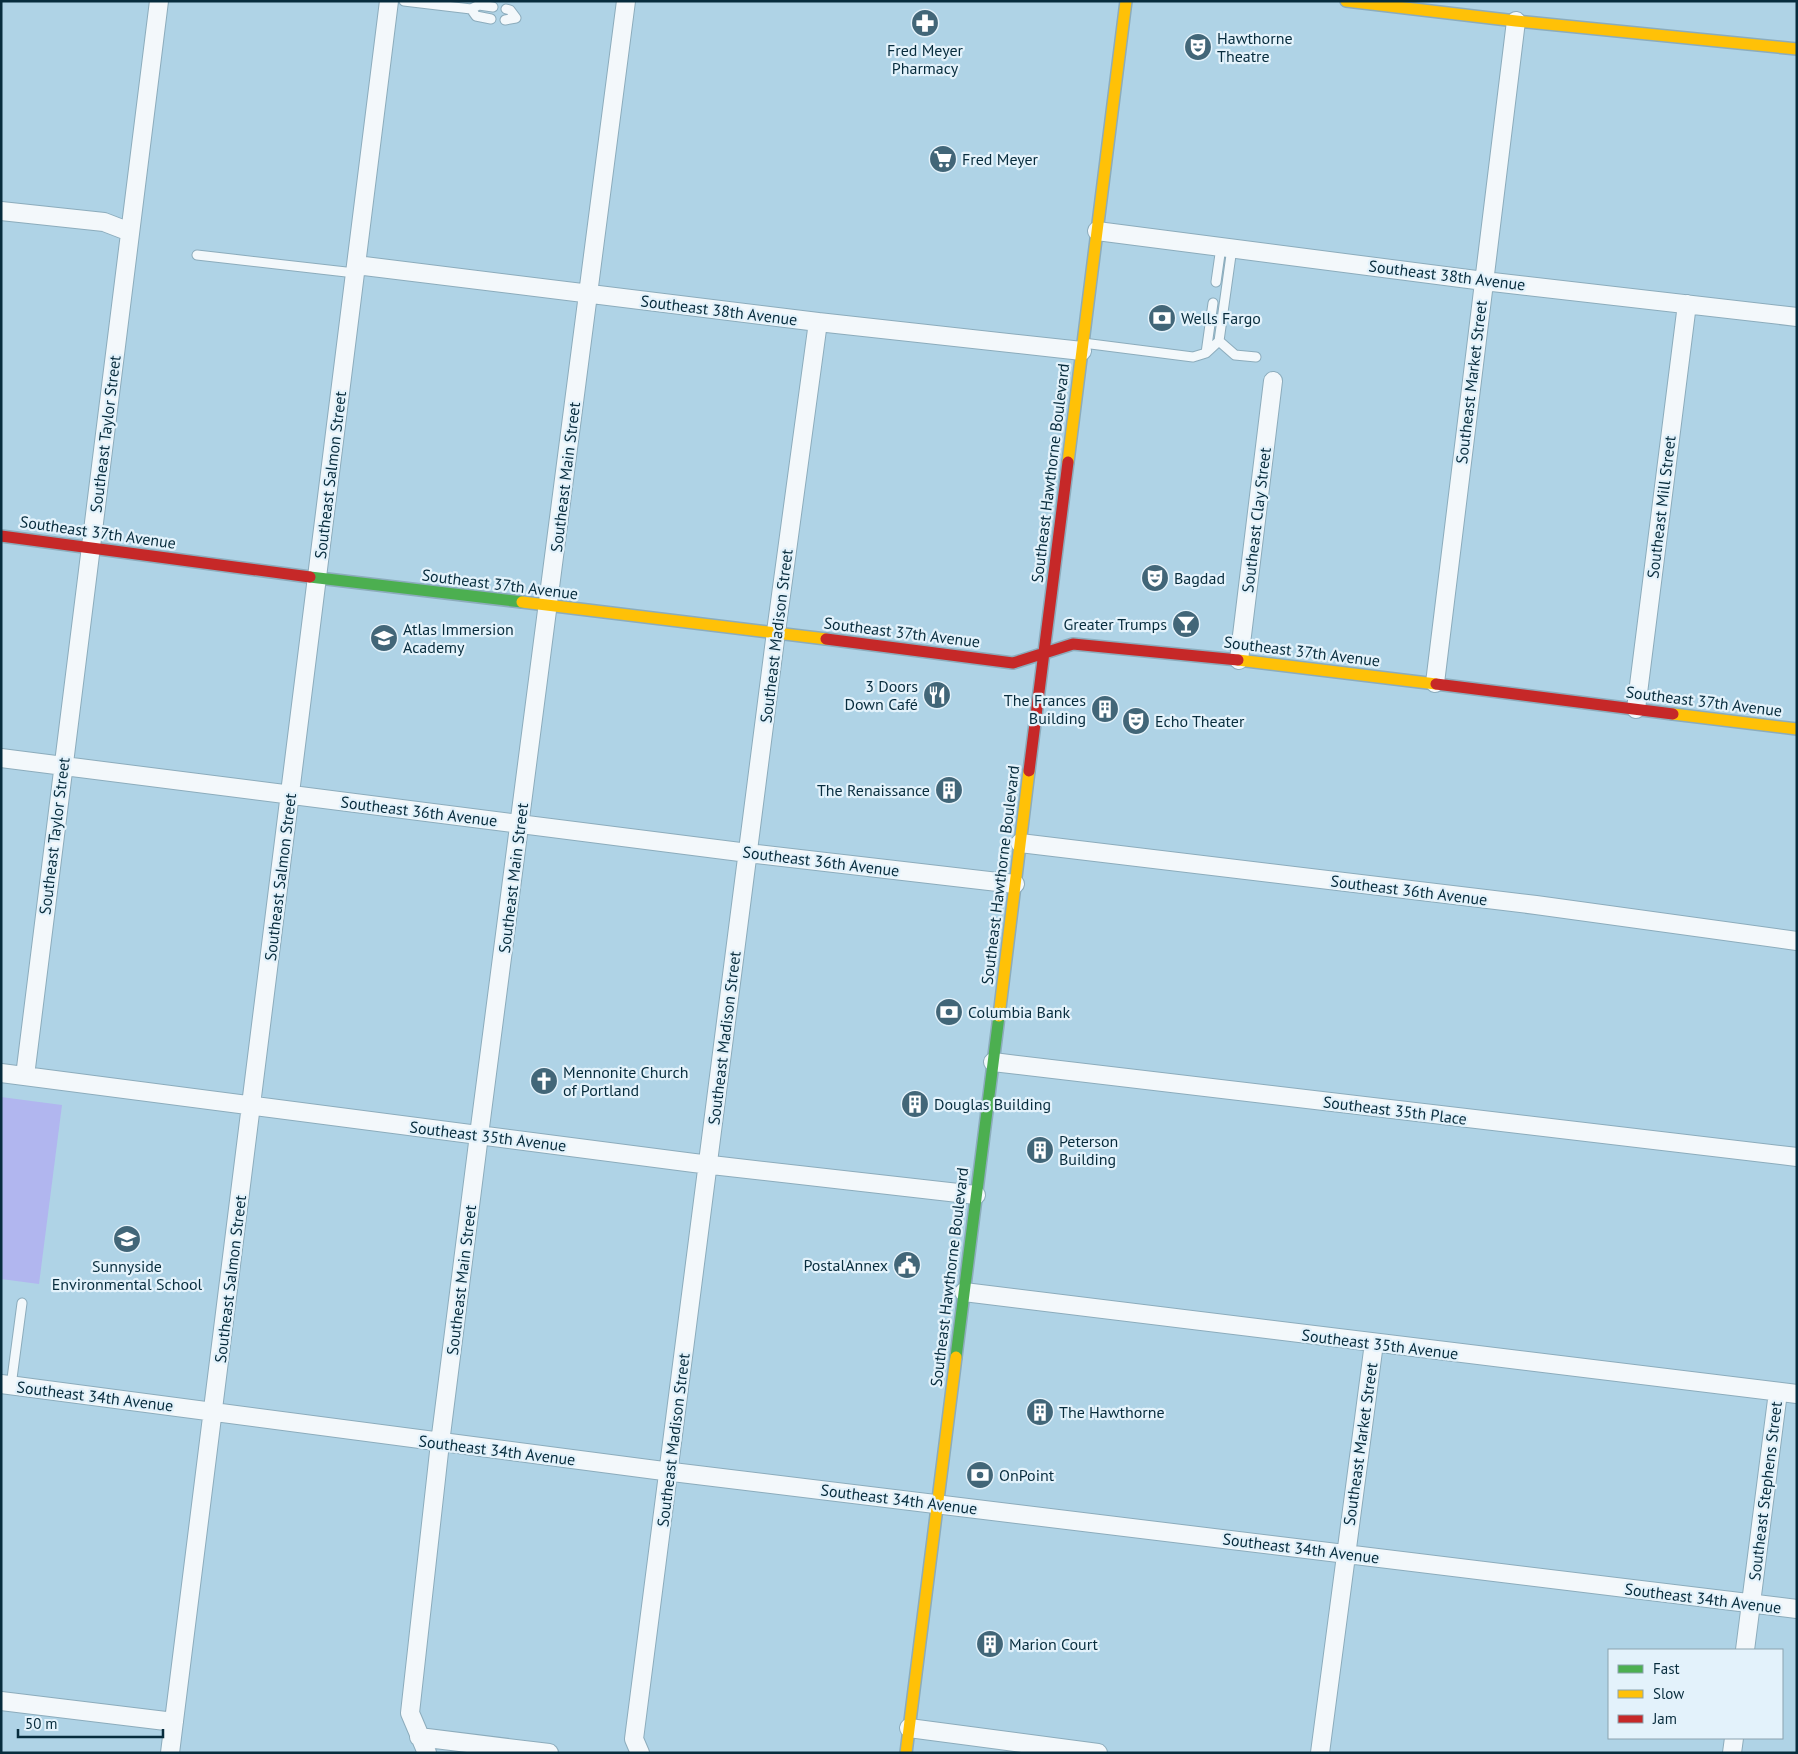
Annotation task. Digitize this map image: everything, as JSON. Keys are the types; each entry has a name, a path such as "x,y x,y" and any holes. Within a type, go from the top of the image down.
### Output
{"main road":[{"name":"Southeast Hawthorne Boulevard","path":"906,1753 1126,1"},
{"path":"1346,1 1516,21 1797,48"},
{"name":"Southeast 37th Avenue","path":"1,536 317,578 776,632 1013,663 1073,644 1239,660 1435,683 1797,729"}],"street":[{"name":"Southeast Taylor Street","path":"25,1076 159,1"},
{"name":"Southeast Salmon Street","path":"170,1753 389,1"},
{"name":"Southeast Main Street","path":"427,1753 410,1713 440,1443 626,1"},
{"name":"Southeast Market Street","path":"1435,683 1516,21"},
{"path":"1,211 104,222 130,232"},
{"name":"Southeast 38th Avenue","path":"1098,231 1797,317"},
{"name":"Southeast 38th Avenue","path":"356,269 588,293 818,322 1083,347"},
{"name":"Southeast Mill Street","path":"1636,709 1687,304"},
{"name":"Southeast Madison Street","path":"640,1753 634,1738 776,632 818,322"},
{"name":"Southeast Clay Street","path":"1239,660 1273,381"},
{"name":"Southeast 36th Avenue","path":"1,758 748,853 1015,884"},
{"name":"Southeast 36th Avenue","path":"1020,843 1526,904 1797,940"},
{"name":"Southeast 35th Place","path":"993,1062 1797,1157"},
{"name":"Southeast 35th Avenue","path":"1,1073 708,1164 976,1195"},
{"name":"Southeast 35th Avenue","path":"964,1292 1797,1394"},
{"name":"Southeast Market Street","path":"1320,1753 1344,1553 1374,1343"},
{"name":"Southeast 34th Avenue","path":"6,1385 669,1472 1797,1609"},
{"name":"Southeast Stephens Street","path":"1745,1649 1778,1392"},
{"path":"1,1702 174,1722"},
{"path":"909,1728 1098,1753"},
{"path":"419,1737 549,1753"},
{"path":"1732,1753 1734,1739"}],"lane":[{"path":"404,1 471,9 478,5 493,7"},
{"path":"471,9 476,16 491,18"},
{"path":"505,20 516,18 510,10 506,9"},
{"path":"1216,282 1226,248"},
{"path":"1083,347 1193,357 1206,353 1219,342 1226,248"},
{"path":"197,255 356,269"},
{"path":"1206,353 1213,303"},
{"path":"1219,342 1235,355 1256,358"},
{"path":"6,1385 22,1303"}],"shaded area":[{"path":"1,1097 62,1105 39,1284 1,1279"}],"traffic: fast":[{"path":"310,577 522,602"},
{"path":"956,1357 999,1016"}],"traffic: slow":[{"path":"1068,462 1126,1"},
{"path":"1346,1 1516,21 1797,49"},
{"path":"522,602 826,639"},
{"path":"1238,660 1436,684"},
{"path":"1673,714 1797,729"},
{"path":"999,1016 1029,771"},
{"path":"906,1753 956,1357"}],"traffic: jam":[{"path":"1029,771 1068,462"},
{"path":"1,536 310,577"},
{"path":"826,639 1013,663 1073,644 1238,660"},
{"path":"1436,684 1673,714"}],"place":[{"name":"Fred Meyer Pharmacy","path":"925,23"},
{"name":"Hawthorne Theatre","path":"1198,47"},
{"name":"Fred Meyer","path":"943,159"},
{"name":"Wells Fargo","path":"1162,318"},
{"name":"Bagdad","path":"1155,578"},
{"name":"Greater Trumps","path":"1186,624"},
{"name":"Atlas Immersion Academy","path":"384,638"},
{"name":"3 Doors Down Café","path":"937,695"},
{"name":"The Frances Building","path":"1105,709"},
{"name":"Echo Theater","path":"1136,721"},
{"name":"The Renaissance","path":"949,790"},
{"name":"Columbia Bank","path":"949,1012"},
{"name":"Mennonite Church of Portland","path":"544,1081"},
{"name":"Douglas Building","path":"915,1104"},
{"name":"Peterson Building","path":"1040,1150"},
{"name":"Sunnyside Environmental School","path":"127,1239"},
{"name":"PostalAnnex","path":"907,1265"},
{"name":"The Hawthorne","path":"1040,1412"},
{"name":"OnPoint","path":"980,1475"},
{"name":"Marion Court","path":"990,1644"}]}
